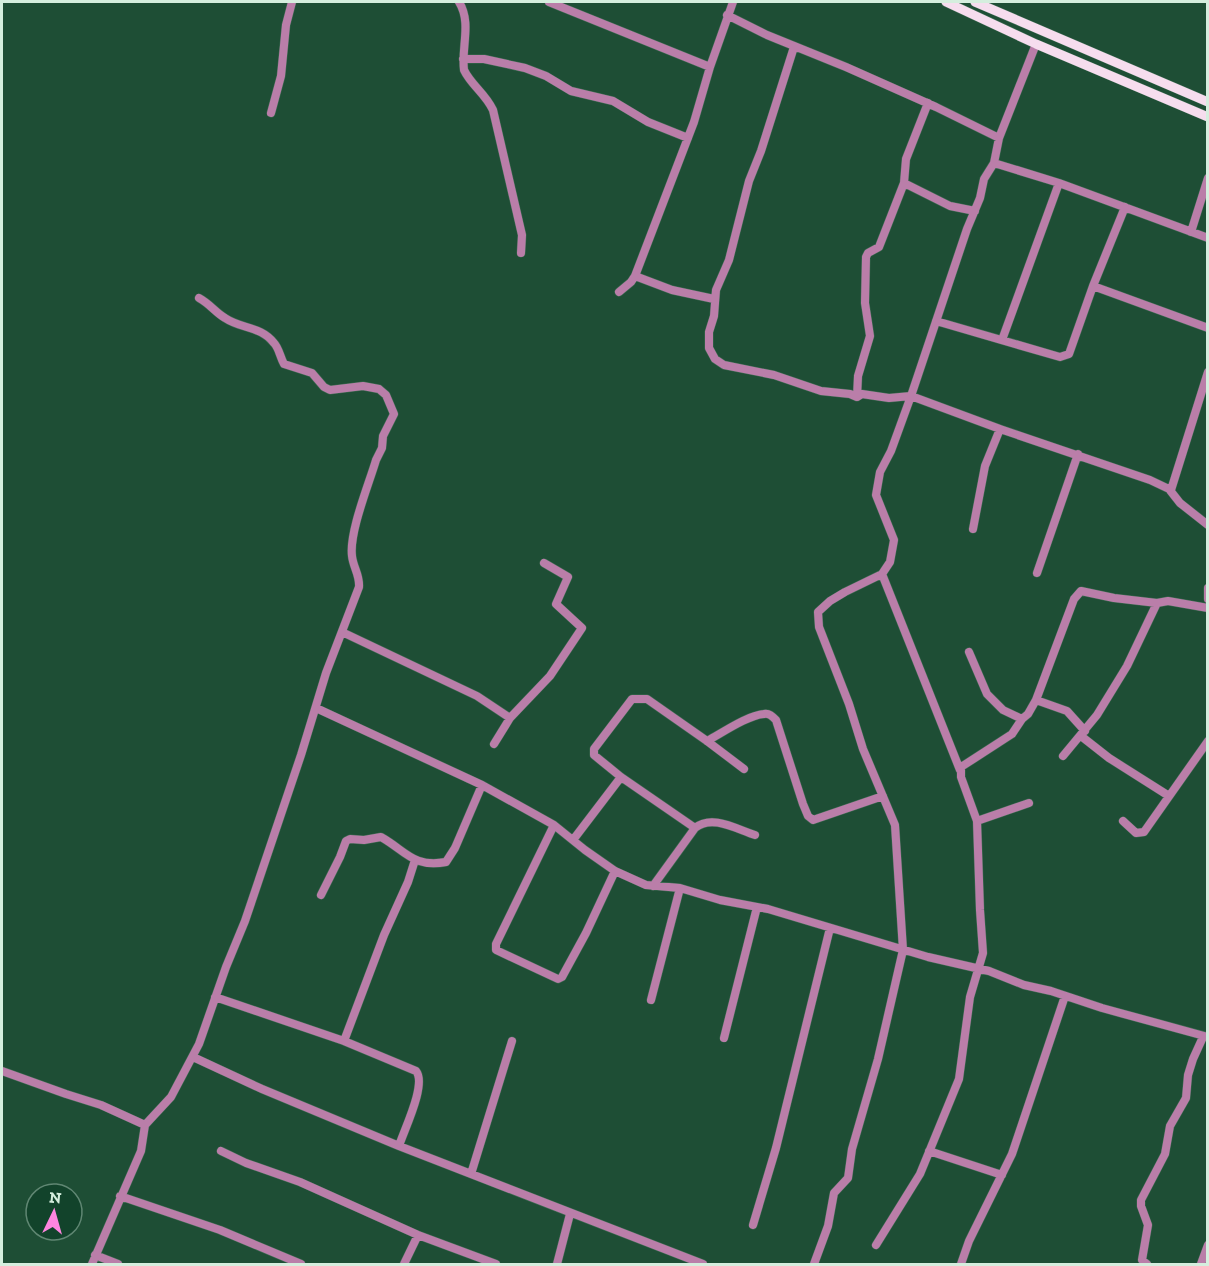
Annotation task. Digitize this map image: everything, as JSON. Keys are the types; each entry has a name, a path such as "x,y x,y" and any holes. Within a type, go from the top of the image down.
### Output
{"main road":[{"path":"946,2 1036,44 1208,117"},
{"path":"975,2 1208,102"}],"street":[{"path":"271,113 281,76 286,25 292,2"},
{"path":"459,2 464,10 466,23 463,59 467,76 486,95 494,110 522,235 521,254"},
{"path":"549,2 710,67"},
{"path":"619,292 635,276 688,138 731,2"},
{"path":"727,15 794,47 928,103 999,138"},
{"path":"814,1264 828,1226 834,1192 848,1178 852,1149 878,1059 903,950 895,825 863,749 817,618 818,612 830,601 882,574 890,562 894,540 876,495 877,482 911,396 980,198 984,179 994,163 999,138 1036,44"},
{"path":"794,47 761,151 749,181 729,260 716,290 714,316 708,339 712,354 719,363 774,375 821,391 850,394 857,397"},
{"path":"463,59 484,59 525,68 546,76 567,89 613,100 648,122 688,138"},
{"path":"857,397 860,369 870,336 865,303 866,257 868,253 879,247 904,183 906,159 928,103"},
{"path":"994,163 1059,183 1208,238"},
{"path":"1191,232 1208,178"},
{"path":"904,183 950,206 975,212"},
{"path":"1002,340 1059,183"},
{"path":"936,321 1066,357 1125,207"},
{"path":"635,276 672,290 714,299"},
{"path":"1093,286 1208,328"},
{"path":"92,1264 141,1151 145,1125 171,1097 193,1057 245,921 326,673 359,587 360,577 352,557 352,539 384,436 394,414 391,403 379,389 363,386 330,390 324,387 312,373 284,364 276,345 266,334 223,317 212,305 199,298"},
{"path":"1171,490 1208,372"},
{"path":"857,397 862,394 889,398 911,396 1150,480 1171,490 1180,503 1208,525"},
{"path":"973,529 985,466 1000,429"},
{"path":"1037,573 1078,454"},
{"path":"494,744 510,718 550,676 582,628 556,604 568,577 544,563"},
{"path":"876,1245 912,1188 959,1079 970,997 983,953 976,821 960,770 882,574"},
{"path":"1208,588 1208,599"},
{"path":"960,770 963,765 1012,734 1028,714 1036,700 1074,599 1081,591 1113,598 1208,608"},
{"path":"1063,756 1097,716 1127,666 1158,603"},
{"path":"342,632 477,696 510,718"},
{"path":"969,652 987,694 1003,710 1022,719"},
{"path":"695,828 621,777 594,755 594,749 632,699 646,699 708,741 744,769"},
{"path":"1036,700 1067,711 1083,733 1123,768 1169,796"},
{"path":"316,708 482,785 554,825 615,871 646,885 680,888 720,900 757,907 903,950 989,971 1024,985 1205,1037 1193,1059 1188,1075 1186,1098 1170,1126 1166,1154 1141,1200 1148,1229 1142,1260 1147,1264"},
{"path":"708,741 753,717 765,713 771,715 776,720 803,804 808,816 813,820 883,796"},
{"path":"1123,821 1136,832 1144,832 1208,741"},
{"path":"573,840 621,777"},
{"path":"321,895 346,841 350,839 364,840 381,837 394,848 415,860 433,864 446,862 455,848 482,785"},
{"path":"976,821 1029,803"},
{"path":"653,886 695,828 707,821 755,835"},
{"path":"554,825 496,944 496,950 553,978 562,977 615,871"},
{"path":"344,1041 415,860"},
{"path":"651,1000 680,888"},
{"path":"724,1038 757,907"},
{"path":"753,1225 776,1148 831,928"},
{"path":"962,1264 969,1241 1012,1154 1065,996"},
{"path":"215,997 344,1041 416,1071 419,1074 419,1089 399,1146"},
{"path":"471,1174 512,1041"},
{"path":"193,1057 262,1089 399,1146 703,1264"},
{"path":"2,1071 66,1095 107,1107 145,1125"},
{"path":"221,1151 246,1163 300,1182 483,1262 496,1264"},
{"path":"929,1151 1002,1175"},
{"path":"120,1196 220,1230 301,1264"},
{"path":"558,1264 570,1214"},
{"path":"404,1264 418,1235"},
{"path":"1201,1264 1208,1245"},
{"path":"95,1255 118,1264"}]}
